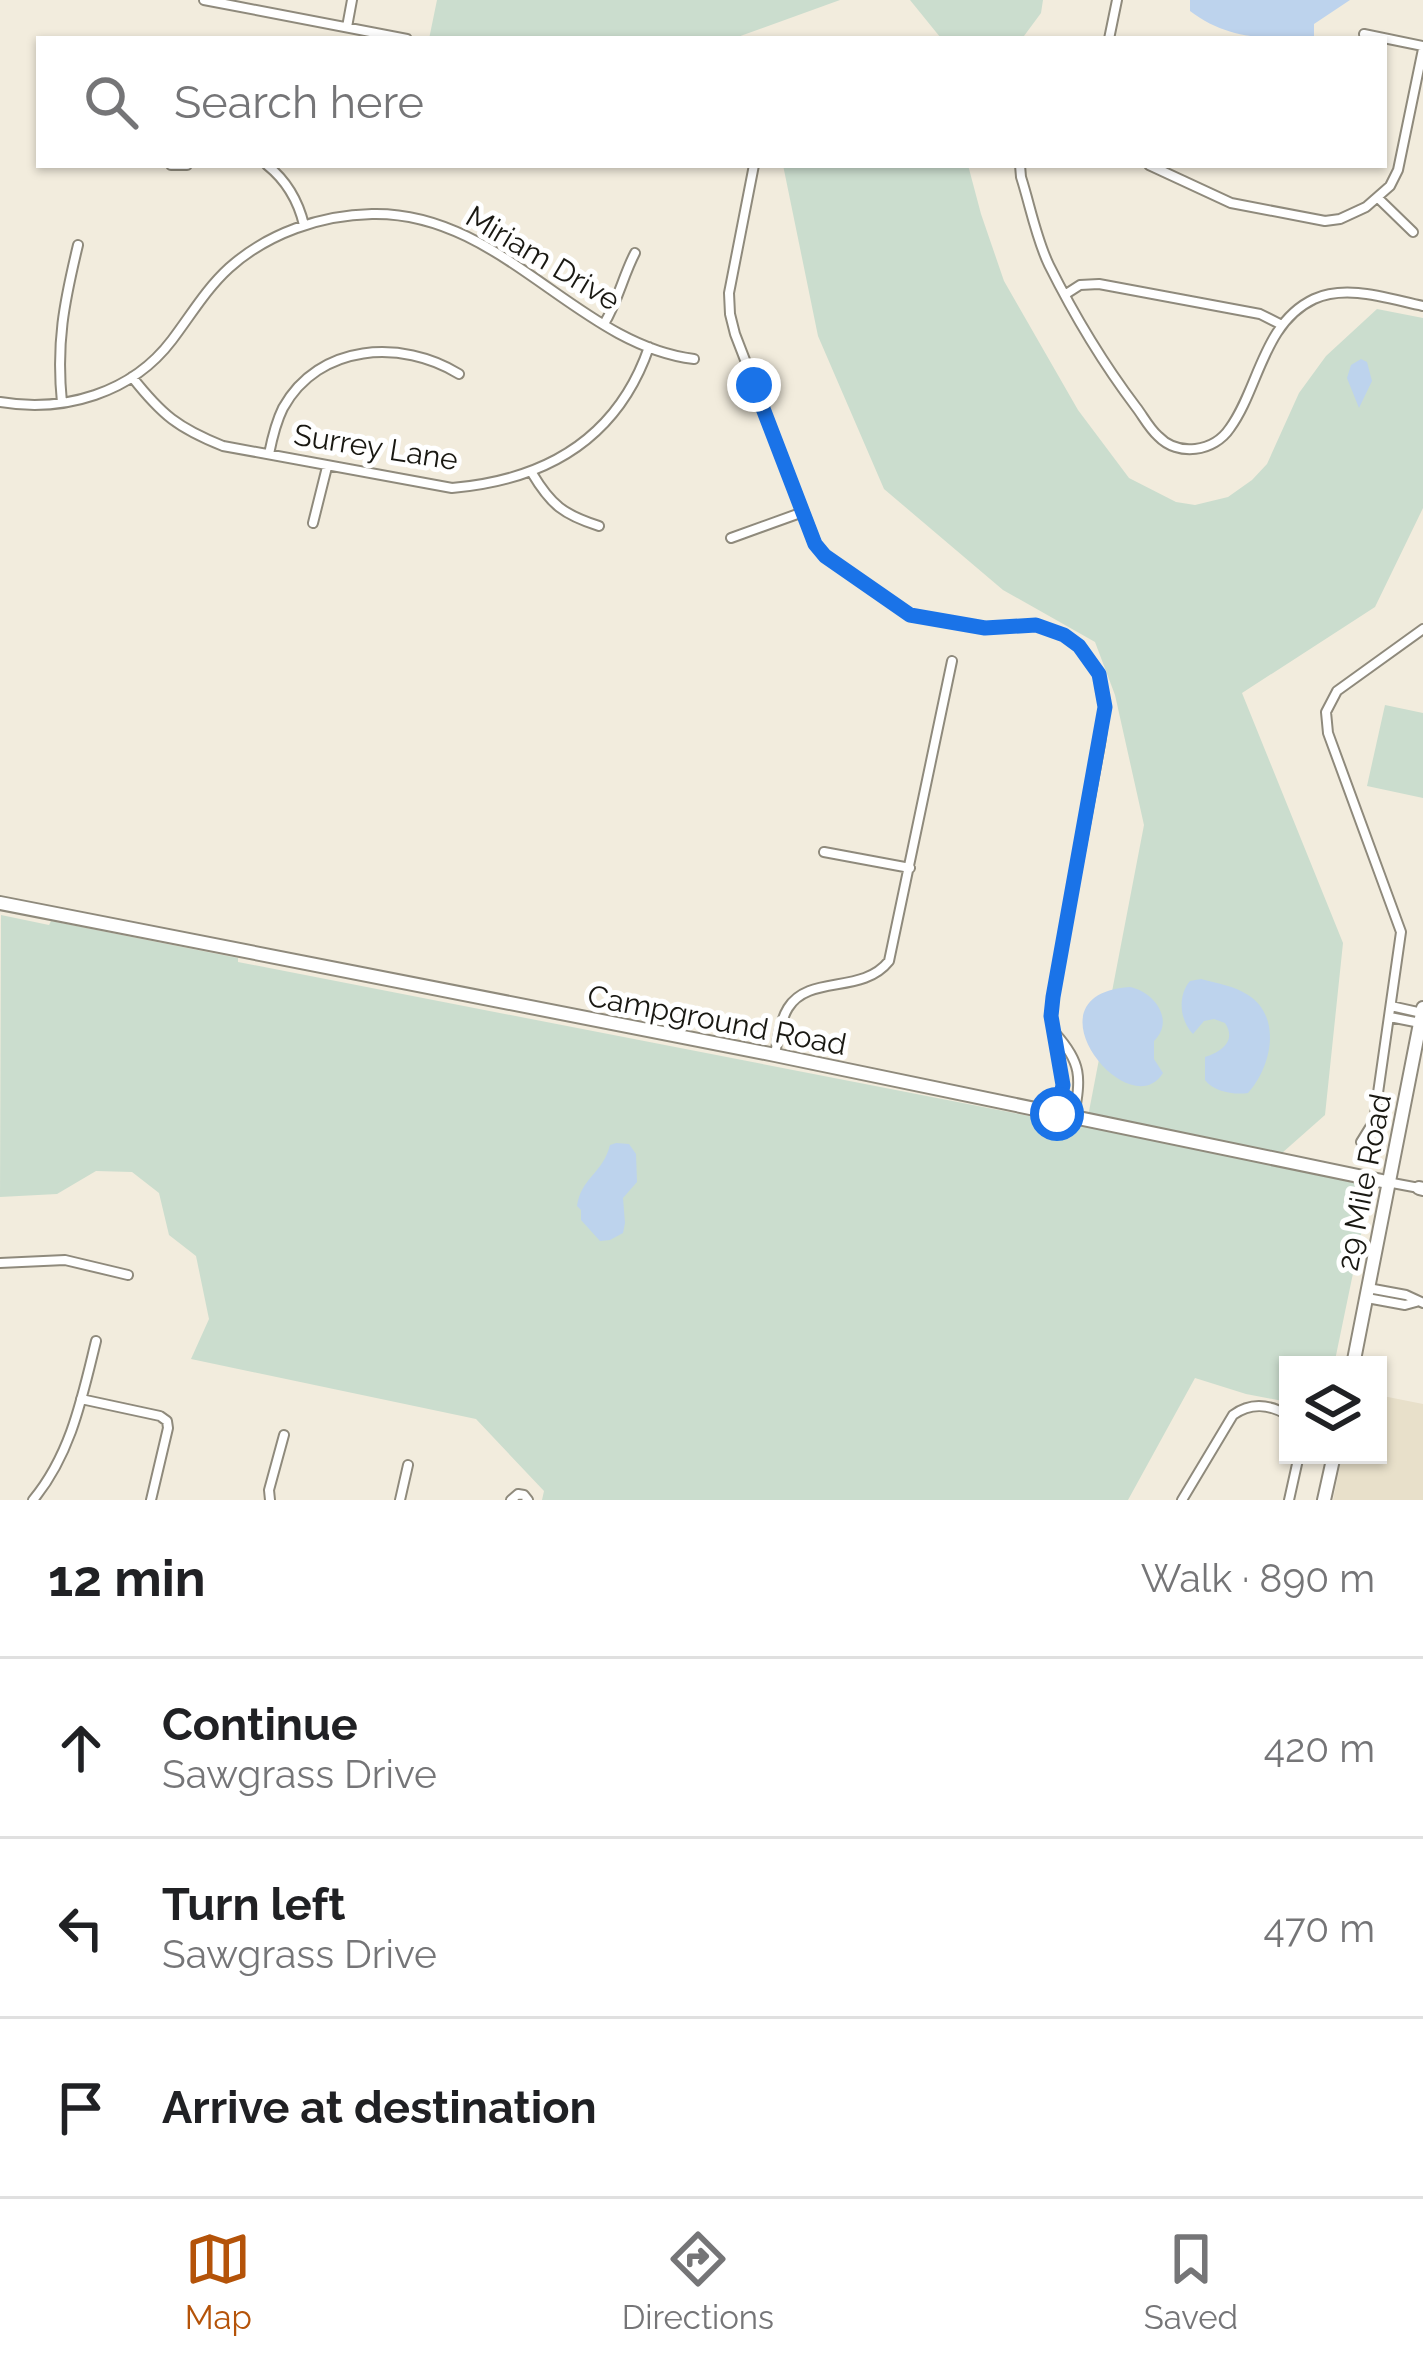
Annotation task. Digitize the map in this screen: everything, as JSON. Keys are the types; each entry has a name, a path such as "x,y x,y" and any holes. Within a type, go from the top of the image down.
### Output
{"street":[{"path":"204,0 392,36"},
{"path":"347,27 352,0"},
{"path":"1110,36 1117,0"},
{"path":"1364,34 1372,36"},
{"path":"1155,168 1231,203 1325,221 1354,214 1390,186 1398,170 1423,48 1387,39"},
{"path":"270,168 290,188 304,225"},
{"path":"753,168 729,293 730,314 815,544 825,556 910,615 985,628 1022,624 1051,629 1079,646 1099,674 1105,707 1051,1016 1063,1085 1057,1114"},
{"path":"1020,168 1047,261 1100,359 1158,437 1172,446 1206,448 1231,428 1282,325 1311,301 1326,295 1359,294 1423,306"},
{"path":"1378,198 1413,232"},
{"name":"Miriam Drive","path":"0,402 33,406 89,398 132,377 160,355 230,267 263,244 304,225 373,214 456,230 604,324 649,347 694,359"},
{"path":"62,403 59,331 78,245"},
{"path":"604,324 635,254"},
{"path":"1066,294 1080,285 1099,284 1259,314 1282,325"},
{"name":"Surrey Lane","path":"132,377 151,401 188,432 223,446 452,488 532,473 579,446 599,429 635,381 649,347"},
{"path":"268,454 284,408 327,365 371,352 413,353 459,374"},
{"path":"313,523 327,467"},
{"path":"532,473 553,504 578,520 599,526"},
{"path":"731,538 803,512"},
{"path":"1361,1142 1374,1121 1402,932 1328,733 1326,712 1337,691 1423,629"},
{"path":"775,1055 786,1011 797,997 821,987 871,978 889,962 952,662"},
{"path":"824,851 910,868"},
{"name":"Campground Road","path":"0,903 1421,1188"},
{"path":"1390,1011 1422,1015"},
{"name":"29 Mile Road","path":"1355,1356 1422,1015"},
{"path":"1055,1033 1077,1064 1074,1117"},
{"path":"1061,1067 1077,1064"},
{"path":"0,1262 65,1260 128,1275"},
{"path":"1367,1293 1406,1295 1419,1302"},
{"path":"33,1500 62,1457 96,1341"},
{"path":"81,1399 166,1421 151,1500"},
{"path":"1182,1500 1233,1415 1258,1405 1279,1410"},
{"path":"270,1500 284,1435"},
{"path":"1289,1500 1297,1464"},
{"path":"1324,1500 1332,1464"},
{"path":"400,1500 409,1465"},
{"path":"511,1500 521,1494 528,1500"}],"shaded area":[{"path":"1387,1397 1423,1404 1423,1500 1333,1500 1340,1464 1387,1464"}],"green space":[{"path":"437,0 840,0 740,36 430,36"},
{"path":"910,0 1043,0 1041,13 1024,36 939,36"},
{"path":"784,168 969,168 1004,281 1078,410 1129,478 1176,502 1195,505 1228,497 1252,480 1267,464 1299,393 1326,356 1377,309 1423,318 1423,508 1375,607 1242,693 1343,943 1325,1115 1282,1153 1374,1172 1336,1356 1279,1356 1279,1400 1195,1378 1128,1500 542,1500 544,1491 476,1419 191,1359 209,1319 196,1256 169,1235 159,1193 132,1172 96,1171 57,1194 0,1197 1,915 49,925 51,921 238,958 238,962 1086,1127 1144,825 1115,695 1095,642 1003,590 884,489 818,336"},
{"path":"1385,705 1423,713 1423,798 1367,786"}],"water":[{"path":"1190,0 1350,0 1314,24 1314,36 1234,33 1190,11"},
{"path":"1361,359 1367,362 1372,381 1359,408 1347,378 1351,365"},
{"path":"1201,979 1243,992 1266,1016 1267,1057 1248,1093 1225,1092 1205,1080 1205,1057 1222,1049 1229,1035 1225,1023 1214,1019 1204,1021 1193,1034 1185,1022 1183,994 1190,981"},
{"path":"1130,987 1154,1001 1162,1016 1154,1059 1163,1073 1147,1085 1128,1084 1109,1072 1084,1032 1084,1011 1099,995"},
{"path":"629,1144 636,1154 637,1182 623,1198 623,1233 600,1241 581,1220 577,1206 610,1145"}],"route":[{"path":"754,385 815,544 825,556 910,615 985,628 1022,624 1051,629 1079,646 1099,674 1105,707 1100,744 1051,1016 1063,1085 1057,1114"}]}
